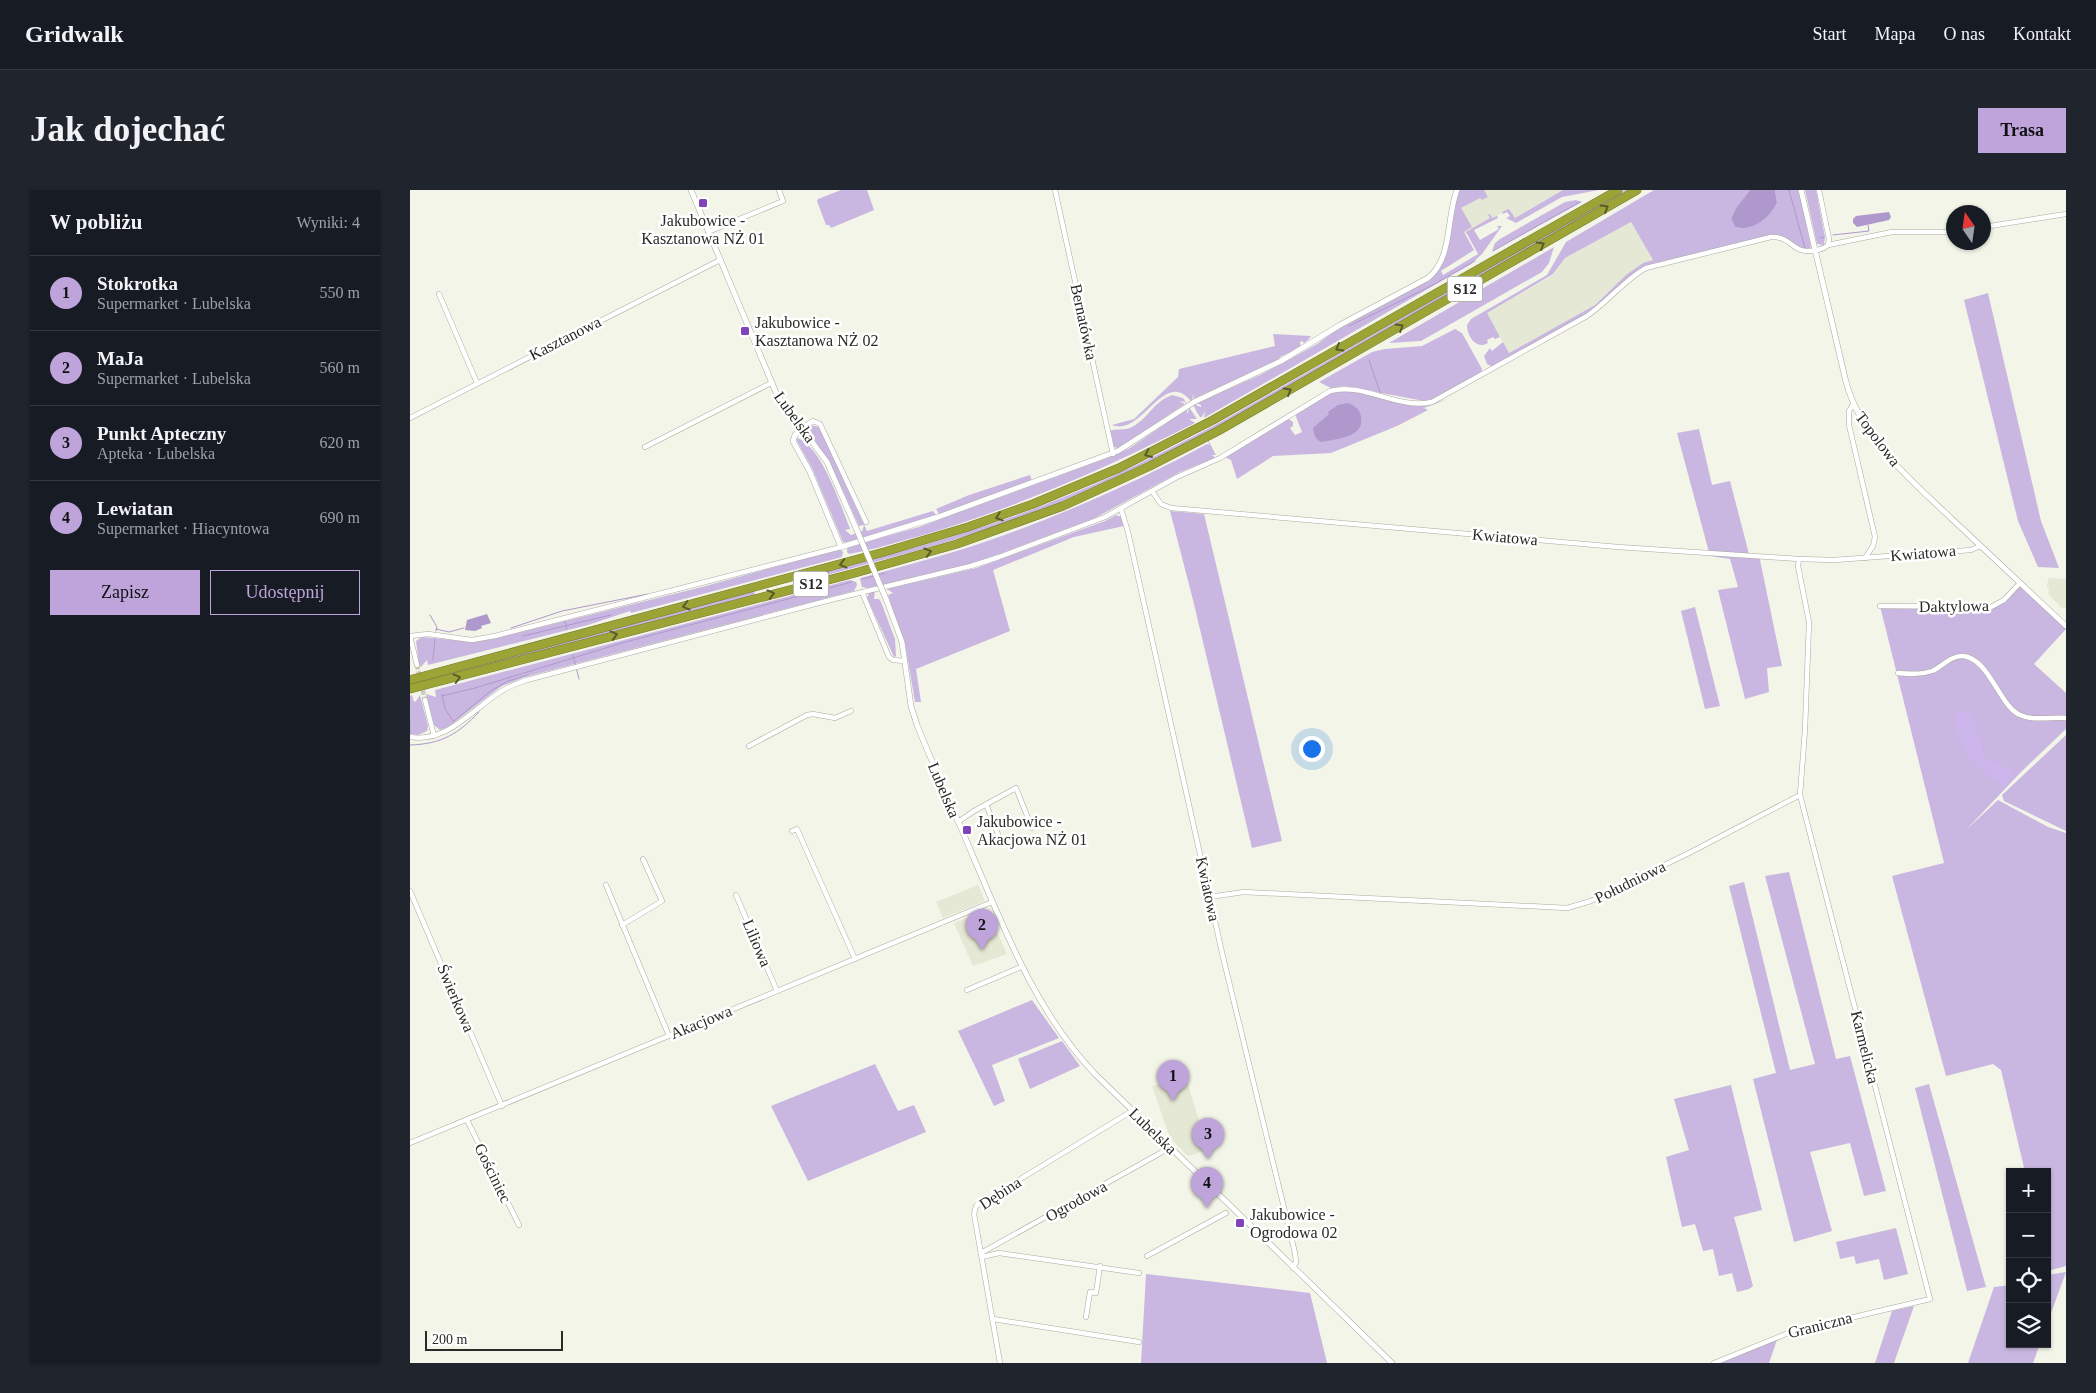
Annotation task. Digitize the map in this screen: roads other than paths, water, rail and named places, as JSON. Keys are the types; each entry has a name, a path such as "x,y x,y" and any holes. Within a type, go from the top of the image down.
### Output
{"highway":[{"name":"S12","path":"410,680 949,534 1054,496 1119,468 1192,432 1618,190"},
{"name":"S12","path":"410,689 855,573 958,544 1063,506 1150,466 1218,431 1637,190"}],"street":[{"name":"Lubelska","path":"691,190 777,395 827,462 856,528 900,636 915,720 992,902 1021,967 1038,997 1079,1056 1132,1111 1392,1363"},
{"path":"708,232 783,201 779,190"},
{"name":"Bernatówka","path":"1054,190 1113,454"},
{"path":"417,665 410,636 428,634 472,640 496,636 841,547 938,517 1113,454 1134,442 1186,406 1281,361 1340,325 1431,275 1443,255 1457,190"},
{"name":"Topolowa","path":"1801,190 1841,365 1853,405 1872,436 1894,463 2066,626"},
{"path":"1818,190 1829,239 1828,245"},
{"path":"1991,226 2066,214"},
{"path":"410,737 434,736 455,726 501,691 527,680 862,592 979,564 1087,524 1121,509 1177,477 1214,461 1321,395 1336,389 1357,390 1417,403 1437,399 1587,316 1601,306 1630,278 1646,268 1771,237 1784,239 1802,252 1815,251 1828,245 1892,232 1946,232"},
{"name":"Kasztanowa","path":"410,418 720,260"},
{"path":"439,294 477,383"},
{"path":"645,447 772,382"},
{"name":"Kwiatowa","path":"1853,405 1848,411 1849,425 1876,537 1873,546 1865,558"},
{"path":"841,547 810,472 793,441 795,435 813,421 820,424 866,522"},
{"name":"Kwiatowa","path":"1152,492 1162,504 1171,508 1618,547 1799,560 1834,560 1971,550 1980,546"},
{"name":"Kwiatowa","path":"1121,509 1128,532 1209,897 1294,1245 1296,1262 1293,1268"},
{"path":"1799,560 1798,566 1809,622 1805,730 1800,795"},
{"name":"Daktylowa","path":"1880,606 1991,608 2004,600 2020,583"},
{"path":"862,592 889,657 893,660 905,660"},
{"path":"1898,673 1926,673 1952,659 1964,656 1974,661 1990,676 2008,706 2017,713 2032,717 2066,718"},
{"path":"425,700 434,736"},
{"path":"749,746 807,715 812,714 835,718 851,711"},
{"path":"958,822 1016,788 1032,828"},
{"name":"Południowa","path":"1209,897 1244,892 1567,908 1600,897 1800,795"},
{"name":"Karmelicka","path":"1800,795 1930,1299"},
{"path":"986,804 1001,842"},
{"path":"792,831 797,828 855,959"},
{"path":"622,925 662,901 643,859"},
{"path":"606,885 669,1036"},
{"name":"Świerkowa","path":"410,891 502,1106"},
{"name":"Liliowa","path":"736,895 778,991"},
{"name":"Akacjowa","path":"410,1143 992,902"},
{"path":"967,990 1021,967"},
{"name":"Dębina","path":"1000,1363 974,1214 978,1204 1074,1148 1132,1111"},
{"name":"Gościniec","path":"467,1120 519,1225"},
{"name":"Ogrodowa","path":"982,1255 1169,1147"},
{"path":"1147,1256 1226,1213"},
{"path":"982,1255 999,1254 1100,1266 1139,1273"},
{"path":"1086,1317 1090,1292 1096,1293 1100,1266"},
{"name":"Graniczna","path":"1714,1363 1791,1332 1930,1299"},
{"path":"993,1319 1139,1342"}],"waterway":[{"path":"1789,190 1805,248"},
{"path":"1493,251 1580,202"},
{"path":"1833,235 1869,231 1868,225"},
{"path":"1820,238 1824,237"},
{"path":"1349,326 1431,286 1475,261"},
{"path":"1369,360 1381,395"},
{"path":"877,575 885,573"},
{"path":"862,579 874,576"},
{"path":"442,696 475,688 622,643 852,582"},
{"path":"511,628 562,611 648,594"},
{"path":"430,615 437,627 436,631"},
{"path":"523,636 611,615"},
{"path":"565,622 567,629"},
{"path":"436,629 449,632 464,628"},
{"path":"433,660 435,639"},
{"path":"573,655 579,679"},
{"path":"454,721 492,690 508,681 528,675"},
{"path":"442,694 445,709 454,722"},
{"path":"410,745 431,743 449,736 464,726 479,712"},
{"path":"410,722 410,733"}],"tunnel":[{"path":"417,665 425,700"}],"place":[{"name":"Jakubowice - Kasztanowa NŻ 01","path":"703,203"},
{"name":"Jakubowice - Kasztanowa NŻ 02","path":"745,331"},
{"name":"Jakubowice - Akacjowa NŻ 01","path":"967,830"},
{"name":"MaJa","path":"982,950"},
{"name":"Stokrotka","path":"1173,1101"},
{"name":"Punkt Apteczny","path":"1208,1159"},
{"name":"Lewiatan","path":"1207,1208"},
{"name":"Jakubowice - Ogrodowa 02","path":"1240,1223"}]}
